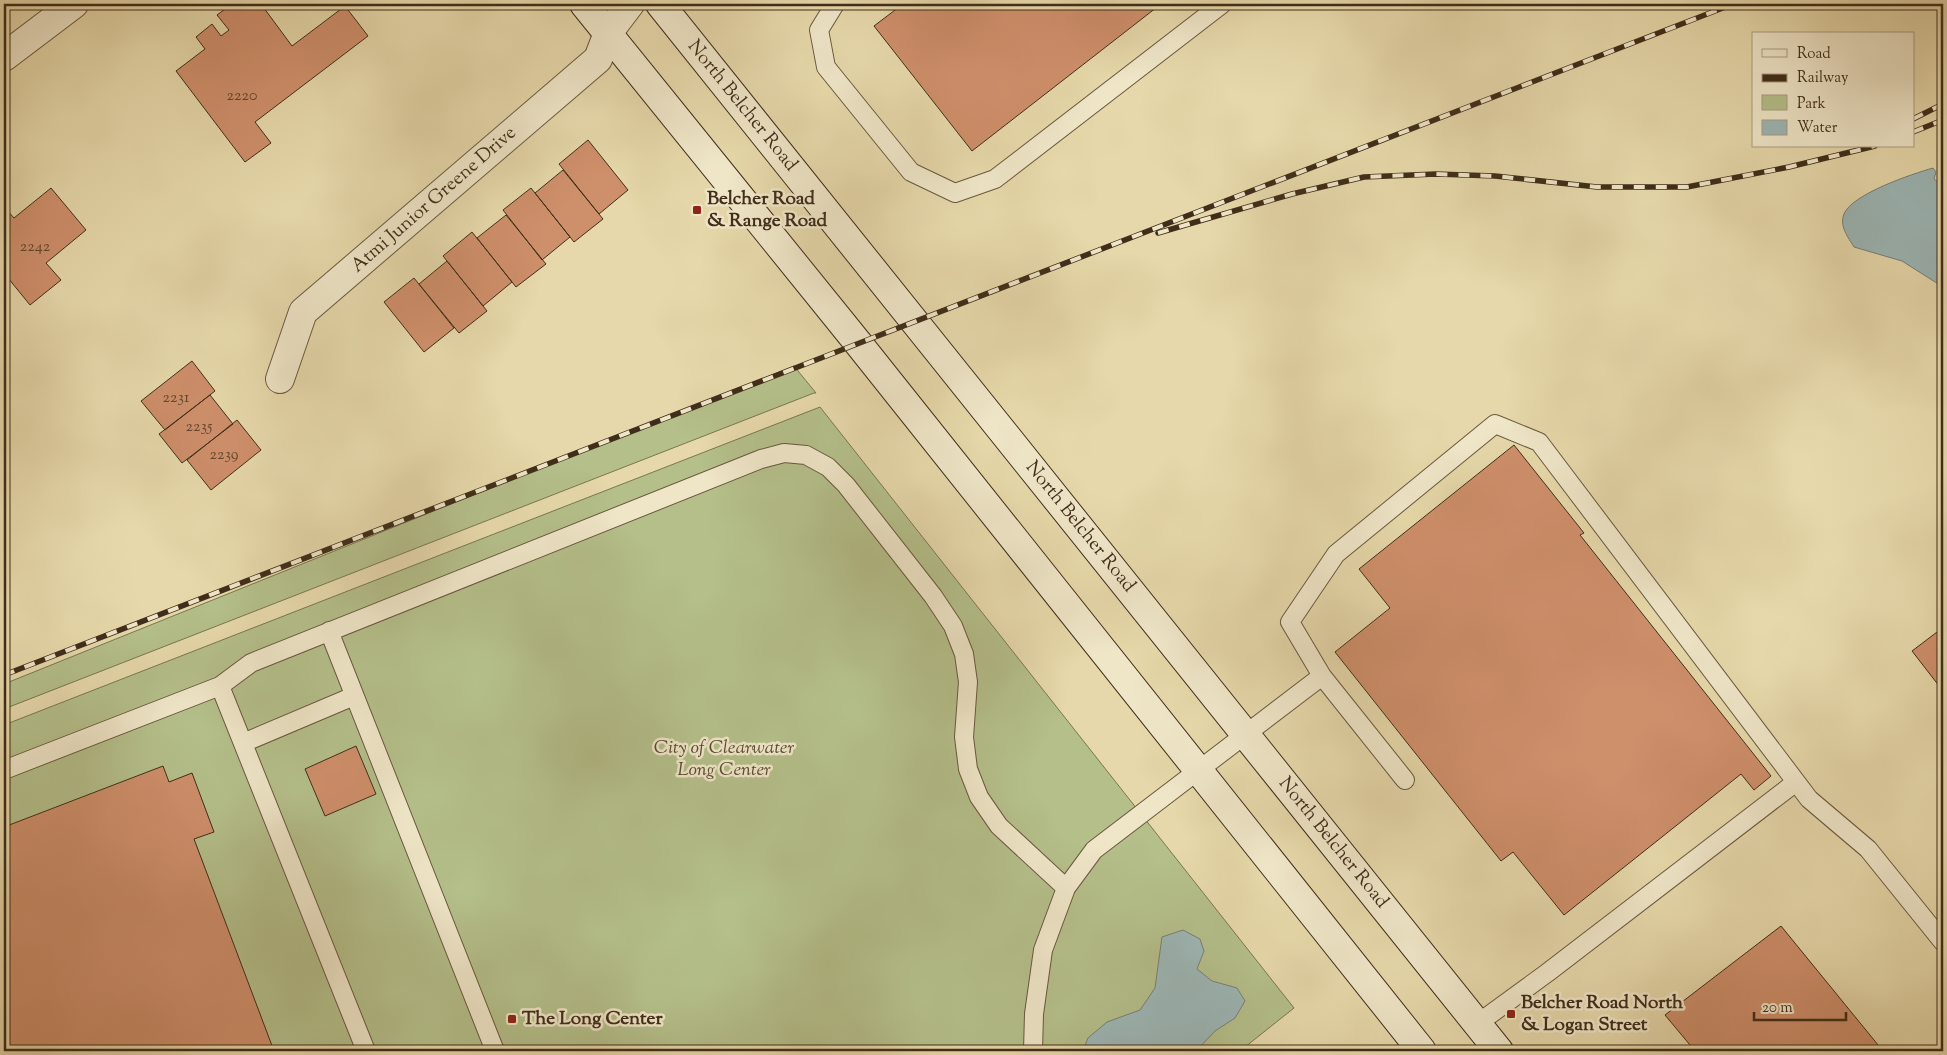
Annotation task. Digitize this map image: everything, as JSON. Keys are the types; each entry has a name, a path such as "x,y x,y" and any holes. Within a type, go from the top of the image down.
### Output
{"main road":[{"path":"4,58 74,4"},
{"path":"584,4 858,343 1422,1051"},
{"name":"Atmi Junior Greene Drive","path":"280,380 303,312 598,59 608,33 630,4"},
{"name":"North Belcher Road","path":"660,4 1499,1051"}],"lane":[{"path":"835,4 819,30 826,66 911,172 954,193 995,179 1222,4"},
{"path":"1405,780 1322,676 1290,622 1336,554 1495,424 1539,442 1809,799 1868,849 1943,942"},
{"path":"4,770 220,686 251,663 761,459 784,453 806,455 828,467 846,485 933,596 953,626 964,654 968,682 964,737 968,769 979,796 998,826 1066,888"},
{"path":"329,631 494,1051"},
{"path":"1033,1051 1034,1014 1043,950 1066,888 1094,850 1322,676"},
{"path":"220,686 366,1051"},
{"path":"242,743 354,696"},
{"path":"1477,1024 1547,973 1796,782"}],"green space":[{"path":"794,366 816,393 4,709 4,684"},
{"name":"City of Clearwater Long Center","path":"820,407 1294,1008 1240,1051 4,1051 4,725"}],"water":[{"path":"1933,168 1936,172 1934,179 1943,186 1943,287 1902,261 1854,247 1845,231 1843,223 1844,214 1858,199 1884,186"},
{"path":"1183,930 1200,939 1204,951 1197,969 1212,981 1237,988 1245,1001 1235,1018 1215,1031 1196,1051 1083,1051 1088,1038 1107,1022 1140,1010 1155,988 1162,937"}],"building":[{"path":"232,4 261,4 292,46 345,6 368,36 255,122 271,143 245,162 176,71 205,49 196,37 212,24 221,36 229,30 217,15"},
{"path":"903,4 1161,4 972,151 874,26"},
{"path":"588,140 628,190 599,214 559,164"},
{"path":"563,170 603,219 574,242 535,193"},
{"path":"51,188 86,230 46,263 61,280 30,305 4,273 4,209 14,218"},
{"path":"531,188 570,237 542,260 503,210"},
{"path":"506,215 546,264 516,287 477,238"},
{"path":"472,232 512,282 483,306 443,256"},
{"path":"447,261 487,311 459,333 419,284"},
{"path":"414,278 454,328 424,352 384,302"},
{"path":"192,361 215,391 165,430 141,401"},
{"path":"210,395 233,424 182,463 159,434"},
{"path":"237,420 261,450 211,490 187,460"},
{"path":"1514,445 1584,533 1580,535 1771,776 1754,790 1741,774 1564,915 1513,852 1501,861 1335,652 1390,608 1359,569"},
{"path":"1941,629 1943,631 1943,691 1912,651"},
{"path":"356,746 376,794 325,816 305,769"},
{"path":"163,766 169,782 192,773 214,832 194,839 274,1051 4,1051 4,827"},
{"path":"1781,926 1883,1051 1695,1051 1665,1015"}],"railway":[{"path":"4,675 1733,4"},
{"path":"1914,118 1943,104"},
{"path":"1914,132 1943,120"},
{"path":"1158,233 1292,194 1364,177 1436,174 1495,176 1597,187 1687,187 1789,167 1867,148"}],"place":[{"name":"Belcher Road & Range Road","path":"697,210"},
{"name":"Belcher Road North & Logan Street","path":"1511,1014"},
{"name":"The Long Center","path":"512,1019"}]}
